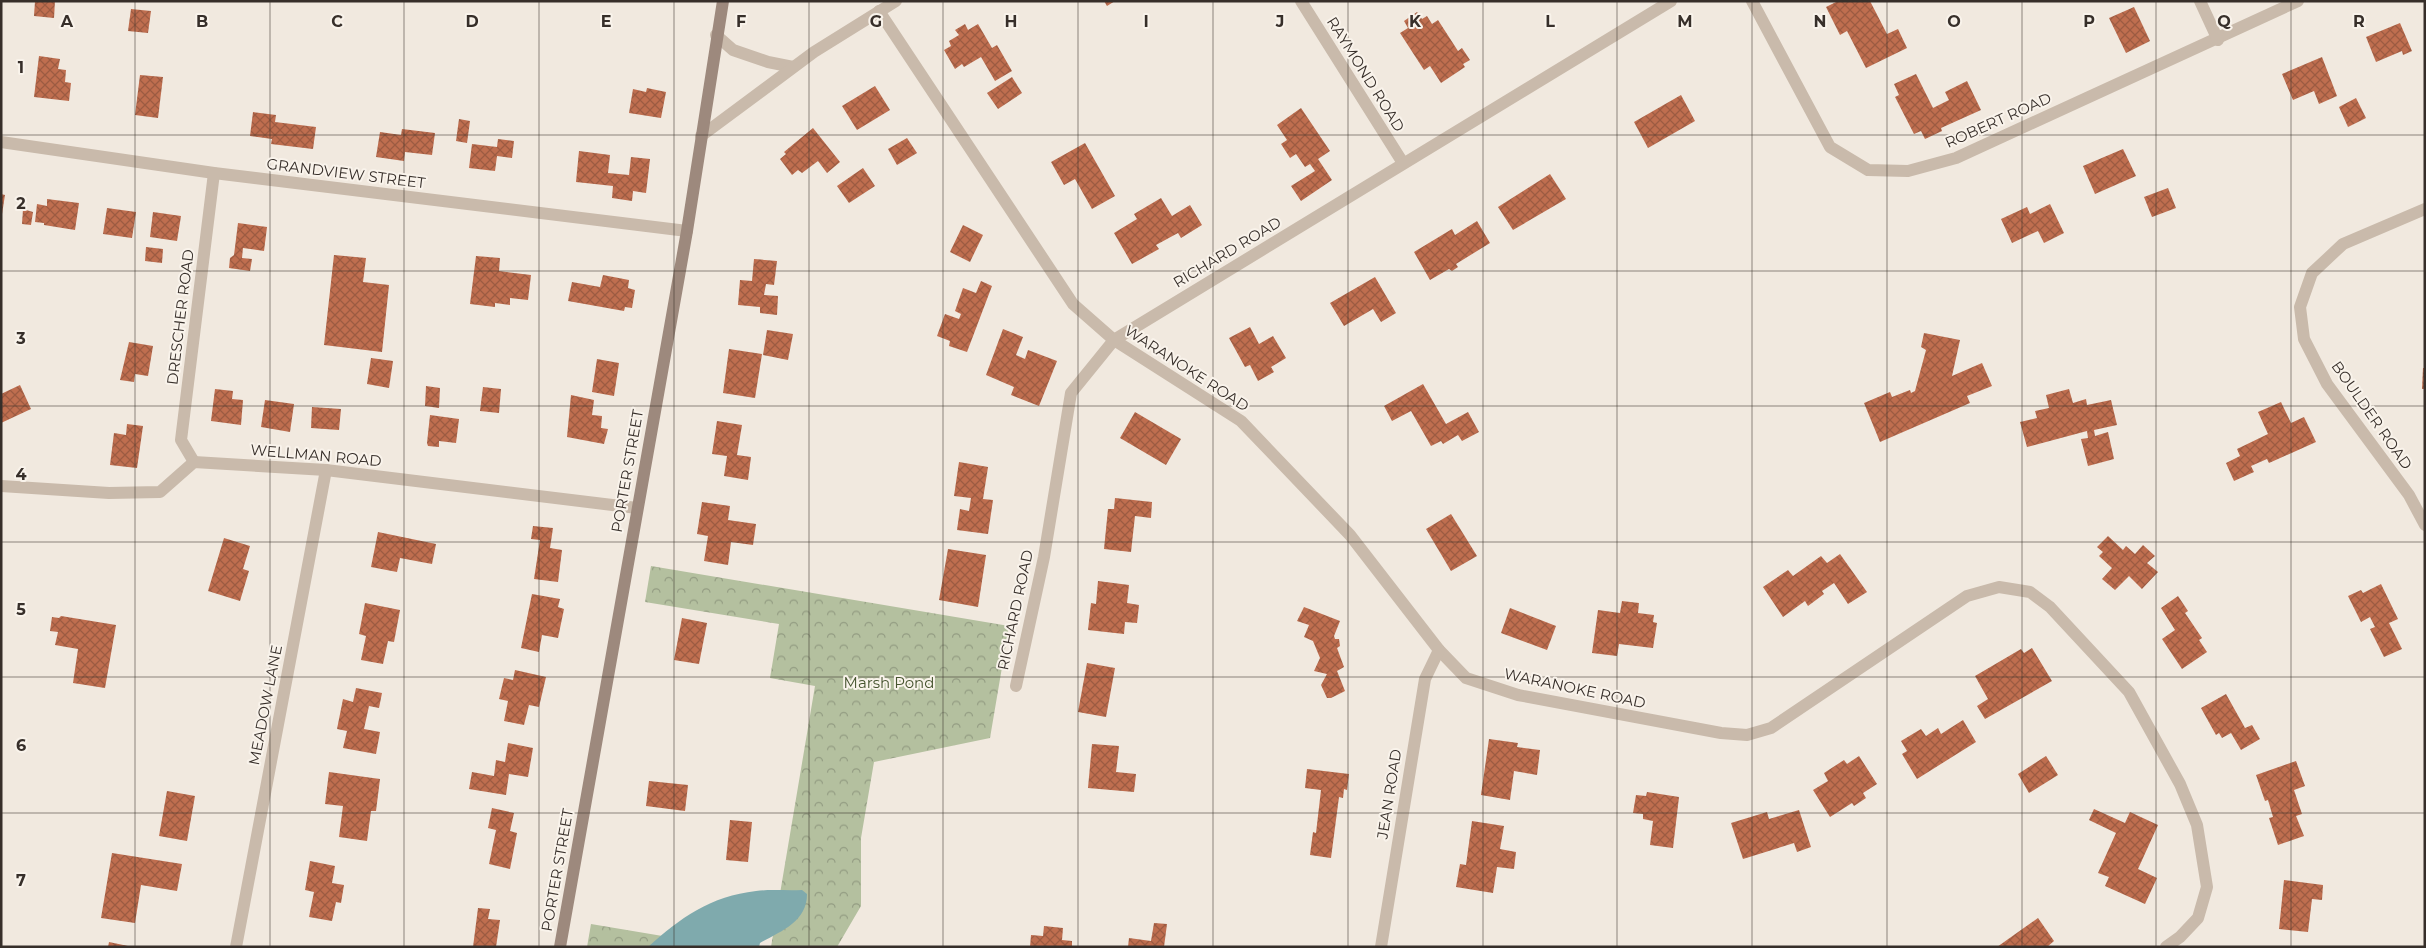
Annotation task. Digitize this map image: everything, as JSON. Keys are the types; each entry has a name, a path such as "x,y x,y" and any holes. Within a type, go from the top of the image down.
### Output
{"street":[{"name":"PORTER STREET","path":"560,947 687,231 716,35 723,1"},
{"path":"701,136 793,67 896,1"},
{"name":"RAYMOND ROAD","path":"1301,1 1403,163"},
{"name":"RICHARD ROAD","path":"1016,686 1044,557 1071,393 1114,340 1671,1"},
{"name":"ROBERT ROAD","path":"1752,1 1830,147 1868,170 1908,171 1956,158 2218,40 2298,1"},
{"path":"2200,1 2218,40"},
{"name":"WARANOKE ROAD","path":"879,12 1073,304 1114,340 1241,421 1350,535 1439,650 1466,678 1518,695 1721,733 1746,735 1771,728 1967,596 1999,587 2030,592 2050,607 2129,692 2180,784 2197,825 2207,886 2198,918 2166,947"},
{"path":"716,35 733,50 768,62 793,67"},
{"name":"GRANDVIEW STREET","path":"1,142 214,173 687,231"},
{"name":"DRESCHER ROAD","path":"194,462 182,440 214,173"},
{"name":"BOULDER ROAD","path":"2425,208 2343,244 2312,274 2300,307 2304,339 2327,384 2409,495 2425,525"},
{"path":"1,486 109,493 160,492 194,462"},
{"name":"WELLMAN ROAD","path":"194,462 326,470 637,508"},
{"name":"MEADOW LANE","path":"236,947 326,470"},
{"name":"JEAN ROAD","path":"1381,947 1425,680 1439,650"}],"green space":[{"name":"Marsh Pond","path":"651,566 1009,626 990,738 874,762 861,838 861,906 837,947 771,947 815,686 770,678 779,624 645,602"},
{"path":"591,924 728,947 587,947"}],"water":[{"path":"762,890 802,890 807,894 806,904 798,919 784,930 760,943 759,947 648,947 684,918 710,903"}],"building":[{"path":"35,1 55,1 54,18 34,16"},
{"path":"1104,1 1115,1 1107,6"},
{"path":"1838,1 1870,1 1887,34 1898,29 1907,48 1866,68 1847,31 1840,35 1826,7"},
{"path":"2134,7 2150,41 2126,53 2109,18"},
{"path":"131,9 151,11 148,33 128,31"},
{"path":"1417,12 1422,19 1427,16 1432,24 1438,20 1458,51 1462,48 1470,60 1463,64 1465,67 1441,83 1430,66 1424,70 1400,33 1408,28 1404,21"},
{"path":"2400,23 2412,51 2403,55 2402,51 2376,62 2366,37"},
{"path":"965,24 968,30 978,24 992,48 997,45 1012,71 995,81 981,57 964,67 962,64 955,69 944,50 951,46 949,41 959,35 955,30"},
{"path":"39,56 60,59 58,69 66,70 65,82 71,83 69,101 34,97"},
{"path":"2322,57 2337,96 2319,104 2314,91 2293,100 2282,74"},
{"path":"1916,74 1933,108 1949,100 1945,92 1967,81 1981,110 1941,128 1942,131 1925,139 1921,131 1914,134 1895,97 1899,95 1894,84"},
{"path":"140,75 163,77 158,118 135,115"},
{"path":"1012,77 1022,93 998,109 987,93"},
{"path":"875,86 890,110 857,130 842,106"},
{"path":"647,88 666,92 661,118 629,113 633,89 646,92"},
{"path":"1681,95 1695,121 1648,148 1634,122"},
{"path":"2356,98 2366,118 2348,127 2339,107"},
{"path":"1301,108 1330,151 1318,159 1332,180 1301,201 1291,186 1315,171 1310,164 1305,167 1296,154 1290,158 1281,144 1287,140 1277,125"},
{"path":"253,112 276,115 275,122 316,127 313,149 271,144 272,139 250,136"},
{"path":"459,119 470,121 467,143 456,141"},
{"path":"813,128 840,162 827,173 818,161 802,173 798,170 792,175 780,159 786,154 784,152"},
{"path":"402,129 435,133 432,155 405,152 404,161 376,157 380,132 401,135"},
{"path":"907,138 917,153 897,165 888,149"},
{"path":"498,139 514,141 512,158 497,156 495,171 469,168 472,144 497,147"},
{"path":"1085,143 1115,196 1092,209 1075,179 1064,185 1051,162"},
{"path":"2123,149 2136,176 2095,194 2083,166"},
{"path":"579,151 610,155 608,173 629,175 631,157 650,159 646,193 633,191 632,201 612,198 613,186 576,182"},
{"path":"863,168 875,186 849,203 837,186"},
{"path":"1550,174 1566,199 1513,230 1498,207"},
{"path":"2168,188 2176,208 2152,217 2144,197"},
{"path":"1,194 5,195 2,214 1,214"},
{"path":"1161,198 1172,216 1190,205 1202,225 1181,238 1178,233 1156,245 1159,249 1132,264 1114,233 1137,219 1134,214"},
{"path":"47,199 79,203 75,230 35,222 37,204 47,206"},
{"path":"2050,204 2064,233 2044,243 2038,231 2012,243 2001,219 2027,207 2030,214"},
{"path":"107,208 136,212 132,238 103,234"},
{"path":"23,209 33,212 31,225 22,224"},
{"path":"153,212 181,216 177,241 150,237"},
{"path":"1477,221 1490,243 1456,264 1458,267 1452,271 1449,269 1430,280 1414,252 1452,229 1455,235"},
{"path":"238,223 267,227 264,251 243,248 242,258 252,259 250,271 229,268 230,258 234,255"},
{"path":"963,225 983,235 970,262 950,252"},
{"path":"146,247 163,249 162,263 145,261"},
{"path":"334,255 366,258 363,282 389,285 382,352 324,345"},
{"path":"476,256 500,258 499,271 531,275 528,300 510,298 510,305 495,303 495,307 470,304"},
{"path":"754,259 777,261 774,285 766,284 764,295 778,296 777,315 760,313 760,307 738,305 740,280 752,281"},
{"path":"603,275 629,280 628,288 635,290 632,308 625,307 624,311 568,301 572,282 600,287"},
{"path":"1375,277 1396,313 1381,322 1373,309 1344,326 1330,303"},
{"path":"981,281 992,286 967,352 949,346 950,341 937,336 945,314 959,319 961,314 955,311 963,288 976,293"},
{"path":"1250,327 1259,344 1273,336 1286,358 1271,367 1274,372 1258,381 1250,365 1245,367 1229,338"},
{"path":"1003,329 1023,337 1016,355 1025,359 1028,350 1057,361 1039,406 1011,395 1014,387 986,375"},
{"path":"767,330 793,334 788,360 763,355"},
{"path":"1924,333 1960,340 1952,376 1982,363 1992,386 1967,396 1970,403 1880,442 1864,403 1890,392 1892,397 1910,390 1911,393 1915,391 1926,350 1921,347"},
{"path":"129,342 153,346 148,376 135,374 134,382 120,380"},
{"path":"729,349 762,354 755,398 723,393"},
{"path":"371,358 393,361 389,388 367,384"},
{"path":"597,359 619,363 614,396 592,392"},
{"path":"2423,368 2425,368 2425,389 2422,389"},
{"path":"1423,384 1446,424 1468,412 1479,432 1462,441 1458,435 1443,444 1441,441 1431,446 1411,411 1392,421 1384,406"},
{"path":"20,385 31,409 1,423 1,394"},
{"path":"426,386 440,388 439,408 425,406"},
{"path":"483,387 501,389 499,413 480,411"},
{"path":"215,389 233,391 232,399 243,400 241,425 211,421"},
{"path":"2069,389 2073,403 2086,399 2087,405 2111,400 2117,425 2094,430 2095,436 2108,432 2114,459 2088,466 2081,439 2088,438 2087,431 2027,447 2020,422 2037,418 2035,411 2049,408 2046,395"},
{"path":"571,395 594,400 592,415 602,416 601,428 608,429 604,444 567,437"},
{"path":"265,400 294,404 290,432 261,427"},
{"path":"2281,402 2291,423 2304,417 2316,442 2269,463 2267,459 2251,466 2254,472 2234,481 2226,463 2240,456 2237,449 2268,434 2258,412"},
{"path":"312,407 341,409 339,430 311,428"},
{"path":"1135,412 1181,439 1166,465 1120,438"},
{"path":"430,415 459,419 456,443 439,441 439,447 428,446"},
{"path":"717,421 742,425 737,455 751,457 748,480 724,476 727,456 712,454"},
{"path":"127,424 143,426 137,468 110,465 114,433 126,435"},
{"path":"959,462 988,467 983,499 993,500 988,534 957,530 960,509 969,511 971,498 954,496"},
{"path":"1115,498 1152,502 1151,518 1135,516 1131,552 1104,549 1108,509 1114,509"},
{"path":"702,502 730,506 728,520 756,524 753,545 731,542 728,565 704,561 708,536 697,534"},
{"path":"1451,514 1477,556 1451,571 1426,529"},
{"path":"533,526 553,528 550,548 562,550 558,582 534,579 540,540 531,539"},
{"path":"378,532 436,544 432,564 400,558 397,572 371,567"},
{"path":"2108,536 2123,550 2126,546 2135,554 2143,545 2155,556 2147,563 2158,572 2142,589 2129,576 2115,590 2102,579 2112,568 2099,556 2103,552 2097,547"},
{"path":"224,538 250,546 243,569 249,571 240,601 208,591"},
{"path":"948,549 986,555 978,607 939,600"},
{"path":"1840,554 1867,592 1848,604 1834,583 1822,591 1824,594 1808,606 1805,601 1783,617 1763,587 1788,570 1793,576 1821,556 1827,563"},
{"path":"1098,581 1129,585 1127,603 1139,605 1137,623 1125,622 1124,634 1088,630 1091,603 1096,604"},
{"path":"2381,584 2398,619 2389,623 2402,649 2384,657 2370,629 2375,627 2370,617 2361,622 2348,596 2361,590 2363,593"},
{"path":"532,594 560,599 558,607 564,609 558,638 542,635 539,652 521,648"},
{"path":"2178,596 2188,611 2185,613 2202,638 2199,640 2207,652 2182,669 2162,639 2175,630 2161,608"},
{"path":"1622,601 1639,603 1638,613 1654,615 1653,622 1657,623 1653,648 1619,644 1617,656 1592,653 1598,610 1620,613"},
{"path":"365,603 400,610 394,642 388,641 383,664 361,660 366,636 359,634"},
{"path":"1304,607 1340,621 1334,636 1335,639 1339,639 1340,646 1337,648 1344,667 1337,671 1345,691 1331,698 1327,698 1321,685 1327,674 1314,671 1320,658 1313,641 1304,637 1309,625 1297,621"},
{"path":"1510,608 1556,626 1547,650 1501,633"},
{"path":"61,616 116,625 105,688 73,683 78,649 55,645 58,632 50,631 52,617 59,618"},
{"path":"682,618 707,623 699,664 674,660"},
{"path":"2032,648 2052,681 1985,719 1977,706 1988,699 1975,676 2021,649 2024,653"},
{"path":"1087,663 1115,668 1106,717 1078,712"},
{"path":"515,670 546,677 539,707 529,705 524,725 504,721 508,701 499,699 504,678 513,680"},
{"path":"356,688 382,693 379,708 369,706 364,729 380,732 376,754 343,748 347,731 337,729 343,699 353,702"},
{"path":"2226,694 2245,728 2252,725 2260,739 2241,750 2231,733 2222,738 2219,733 2216,735 2201,708"},
{"path":"1963,720 1976,742 1917,779 1902,754 1907,751 1901,741 1921,729 1926,736 1938,728 1941,734"},
{"path":"1489,739 1518,743 1517,747 1540,750 1537,775 1514,771 1510,800 1481,795"},
{"path":"508,743 533,748 528,777 509,774 506,795 469,789 472,772 494,776 496,760 505,762"},
{"path":"1092,744 1119,746 1116,772 1136,774 1134,792 1088,788"},
{"path":"1859,756 1877,784 1863,793 1866,798 1854,806 1852,803 1830,817 1813,790 1828,781 1824,773 1844,760 1847,764"},
{"path":"2046,756 2058,775 2029,793 2018,774"},
{"path":"2296,761 2305,786 2294,790 2302,814 2296,816 2304,836 2278,845 2269,818 2273,817 2268,800 2265,801 2256,775"},
{"path":"1307,769 1349,774 1347,790 1344,789 1343,798 1339,797 1331,858 1310,855 1313,832 1316,833 1321,790 1305,788"},
{"path":"329,772 380,779 376,811 371,811 367,841 339,837 343,806 325,804"},
{"path":"649,781 688,785 685,811 646,806"},
{"path":"167,791 195,796 187,841 159,836"},
{"path":"1647,792 1679,797 1673,848 1650,845 1653,821 1643,819 1643,814 1633,813 1636,795 1646,796"},
{"path":"492,808 514,813 510,831 517,833 510,869 489,864 496,830 488,828"},
{"path":"2094,809 2125,823 2130,812 2158,825 2138,869 2157,878 2145,904 2105,886 2109,877 2098,873 2116,833 2089,820"},
{"path":"1799,810 1811,847 1797,852 1794,843 1743,859 1731,823 1767,812 1769,819"},
{"path":"730,820 752,822 748,862 726,860"},
{"path":"1472,821 1504,826 1500,849 1516,852 1514,869 1497,867 1493,893 1456,887 1460,864 1466,865"},
{"path":"112,853 182,864 177,891 141,885 135,923 101,918"},
{"path":"310,861 335,866 332,883 344,885 341,903 336,902 332,921 309,917 314,892 305,890"},
{"path":"2284,880 2323,885 2322,900 2312,899 2308,932 2279,929"},
{"path":"478,908 490,909 488,919 500,920 496,947 473,947"},
{"path":"2038,918 2054,941 2047,947 1997,947"},
{"path":"1154,923 1167,924 1164,947 1128,947 1129,938 1151,941"},
{"path":"1044,926 1063,928 1062,940 1072,941 1072,947 1030,947 1031,935 1043,936"},
{"path":"109,942 128,946 128,947 108,947"}]}
